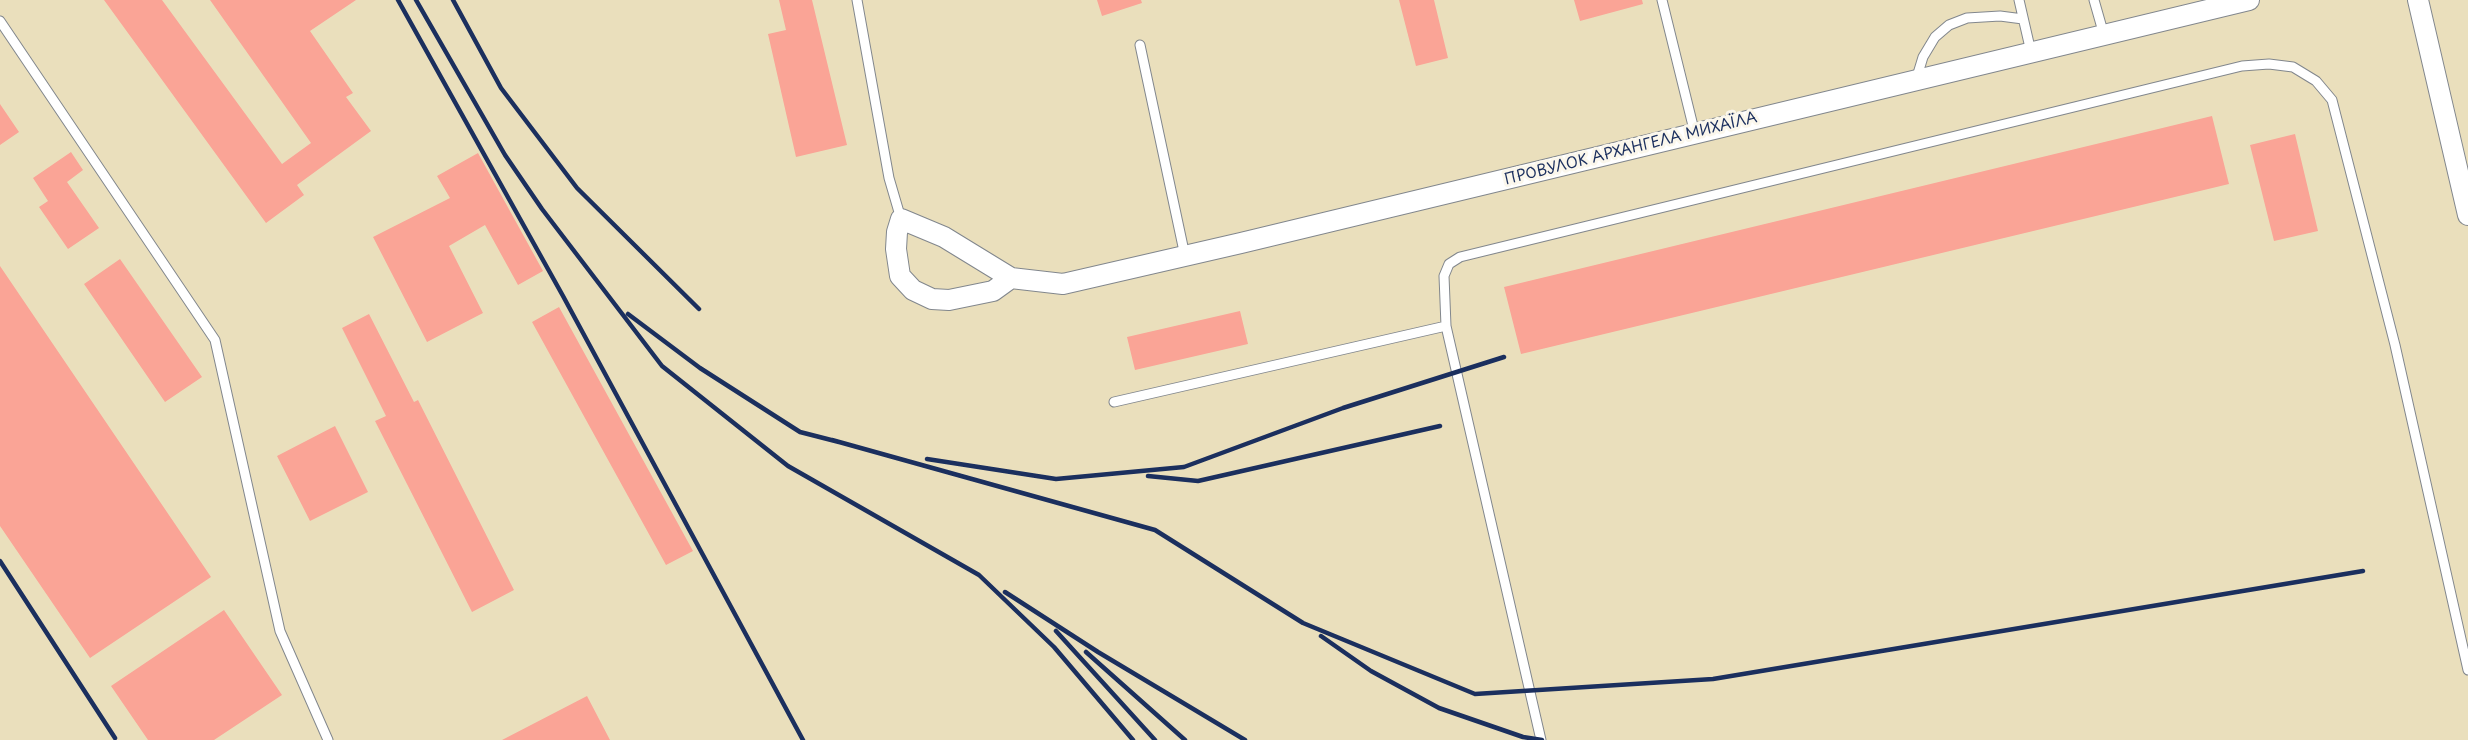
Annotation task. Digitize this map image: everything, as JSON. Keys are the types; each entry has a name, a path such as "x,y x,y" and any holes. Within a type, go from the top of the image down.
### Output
{"street":[{"name":"ПРОВУЛОК АРХАНГЕЛА МИХАЇЛА","path":"901,219 944,237 1011,278 1063,284 2249,0"},
{"path":"2418,0 2468,215"},
{"path":"901,219 896,249 900,276 913,290 932,299 949,300 993,291 1011,278"}],"lane":[{"path":"857,0 889,178 901,219"},
{"path":"1662,0 1695,134"},
{"path":"2019,0 2031,52"},
{"path":"2094,0 2104,35"},
{"path":"1916,80 1923,57 1935,37 1949,25 1967,18 2000,16 2023,19"},
{"path":"0,21 215,340 280,631 328,740"},
{"path":"1140,45 1185,256"},
{"path":"1541,740 1446,326 1444,276 1449,264 1460,257 2242,66 2269,64 2293,67 2316,81 2332,100 2395,345 2468,670"},
{"path":"1114,402 1446,326"}],"building":[{"path":"104,0 162,0 282,164 311,143 210,0 356,0 310,31 353,93 346,97 371,131 297,185 304,195 266,223"},
{"path":"779,0 812,0 847,145 796,157 768,34 786,30"},
{"path":"1097,0 1141,0 1142,3 1102,16"},
{"path":"1399,0 1434,0 1448,58 1416,66"},
{"path":"1574,0 1642,0 1643,4 1580,21"},
{"path":"0,104 19,132 0,145"},
{"path":"2212,116 2229,184 1521,354 1504,287"},
{"path":"2295,134 2318,231 2274,241 2250,145"},
{"path":"71,152 83,170 67,182 99,228 68,249 39,207 48,201 33,178"},
{"path":"478,153 543,271 518,285 485,225 449,246 483,313 427,342 373,237 450,198 437,176"},
{"path":"120,259 202,377 165,402 84,284"},
{"path":"0,266 211,577 90,658 0,526"},
{"path":"559,307 693,551 666,565 532,322"},
{"path":"1240,311 1248,344 1135,370 1127,337"},
{"path":"369,314 414,402 418,400 514,590 472,612 375,421 386,416 342,328"},
{"path":"335,426 368,492 310,521 277,456"},
{"path":"224,610 282,695 214,740 148,740 111,686"},
{"path":"587,696 610,740 502,740"}],"railway":[{"path":"398,0 563,296 803,740"},
{"path":"416,0 505,155 542,209 662,366 788,466 979,575 1054,647 1133,740"},
{"path":"453,0 501,88 577,188 699,309"},
{"path":"628,314 700,368 800,432 839,442"},
{"path":"927,459 1056,479 1184,467 1343,408 1504,357"},
{"path":"1148,476 1198,481 1440,426"},
{"path":"832,440 1155,530 1303,623 1475,694 1713,679 2363,571"},
{"path":"0,561 115,738"},
{"path":"1005,592 1098,652 1245,740"},
{"path":"1056,631 1155,740"},
{"path":"1321,636 1371,671 1439,708 1523,737 1542,740"},
{"path":"1086,652 1185,740"}]}
